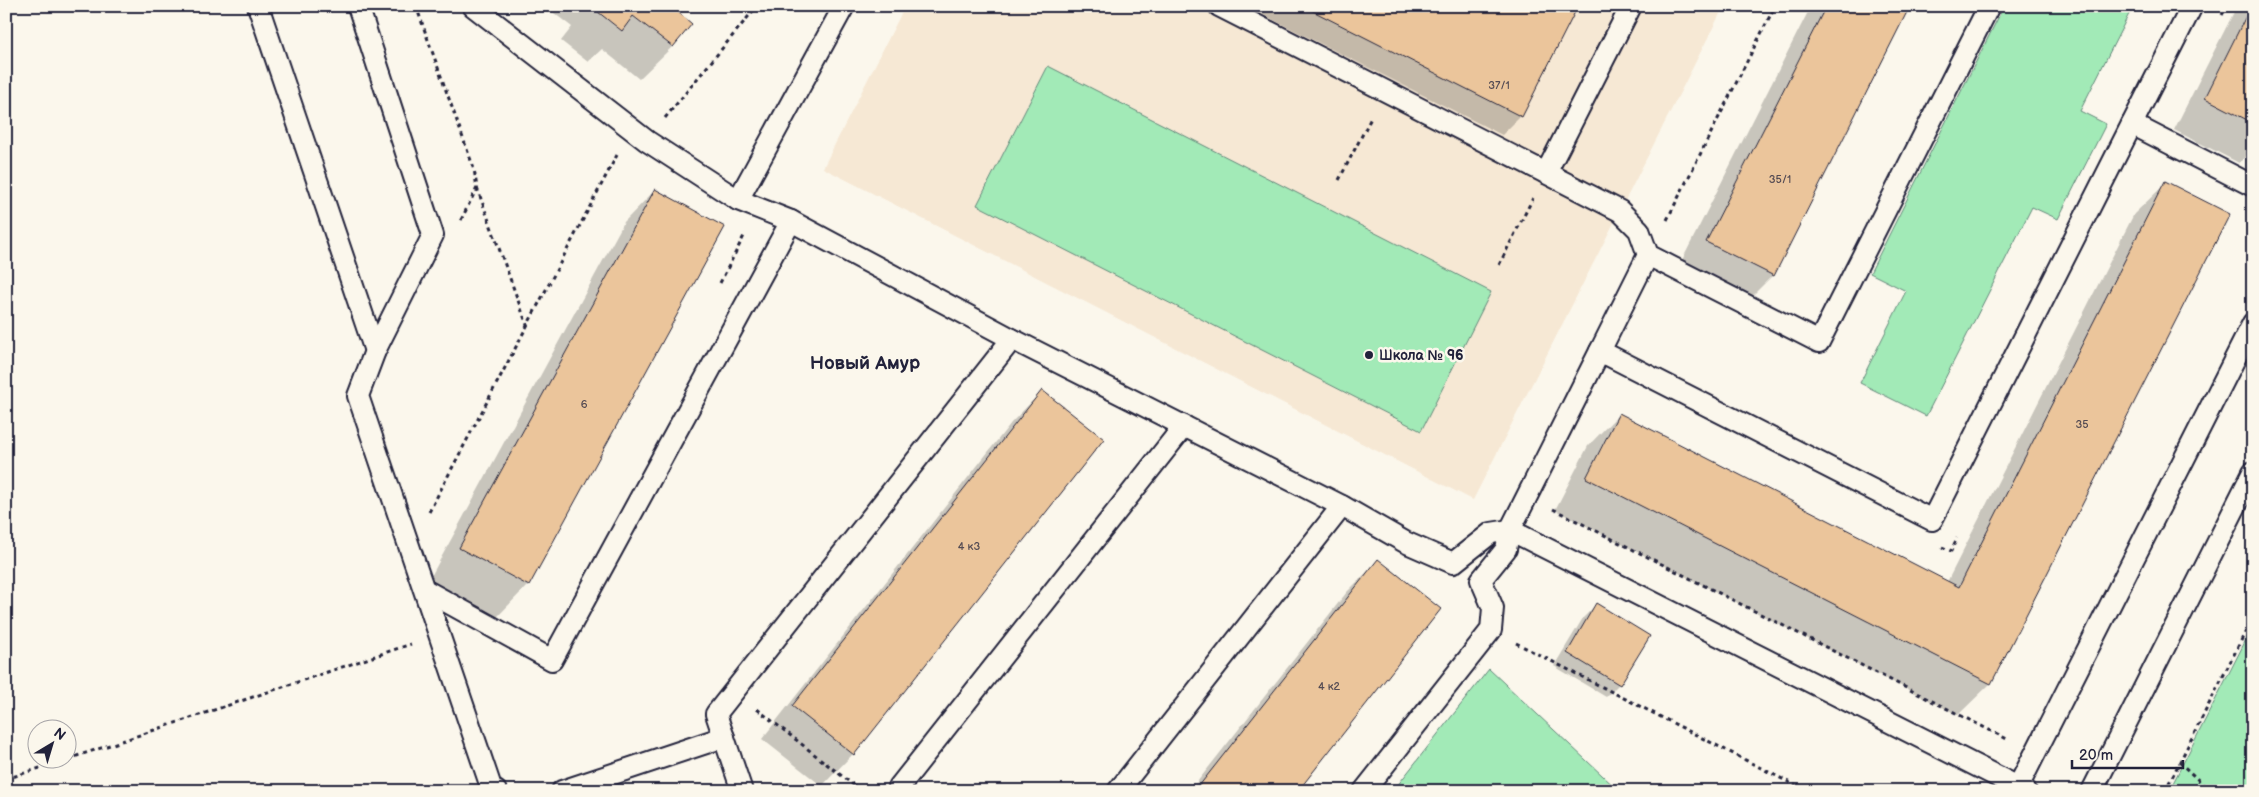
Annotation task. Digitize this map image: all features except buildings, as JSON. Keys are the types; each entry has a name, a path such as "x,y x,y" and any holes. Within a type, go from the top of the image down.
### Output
{"lane":[{"path":"258,6 375,351"},
{"path":"358,6 433,235 375,351 358,396 492,790 496,791"},
{"path":"473,6 646,141 738,200 791,221 1012,339 1342,506 1405,542 1452,563 1481,580 1493,608 1491,630 1364,791"},
{"path":"738,200 844,6"},
{"path":"1219,6 1620,210 1639,230 1648,255 1819,342 1989,6"},
{"path":"1546,173 1631,6"},
{"path":"1600,351 1932,520 2192,6"},
{"path":"2132,124 2253,186"},
{"path":"425,590 552,660 791,221"},
{"path":"1481,580 1506,548 1510,530 1648,255"},
{"path":"1452,563 1490,533 1510,530 2020,790 2253,324"},
{"path":"742,791 716,714 1012,339"},
{"path":"903,791 899,787 1184,426"},
{"path":"2092,791 2253,472"},
{"path":"1118,791 1342,506"},
{"path":"562,791 724,737"}],"path":[{"path":"646,141 757,6"},
{"path":"1648,255 1774,6"},
{"path":"2218,24 2227,6"},
{"path":"1339,180 1385,91"},
{"path":"429,513 621,147"},
{"path":"1499,265 1546,173"},
{"path":"477,188 527,325"},
{"path":"719,286 746,234 738,229"},
{"path":"1549,507 2015,742"},
{"path":"1933,542 1951,551 1960,533"},
{"path":"2165,791 2253,617"},
{"path":"1491,630 1806,791"},
{"path":"78,755 440,634"},
{"path":"749,703 861,791"},
{"path":"2179,762 2210,791"},
{"path":"6,779 33,770"}],"shaded area":[{"name":"Школа № 96","path":"905,6 1724,6 1473,500 823,168"}],"green space":[{"path":"2004,6 2040,6 2048,11 2051,6 2133,6 2080,111 2106,124 2058,219 2032,207 1926,416 1860,383 1906,291 1870,273"},
{"path":"1048,66 1491,292 1421,431 977,205"},
{"path":"2253,626 2253,791 2169,791"},
{"path":"1489,669 1619,791 1393,791"}],"place":[{"name":"Школа № 96","path":"1369,355"}],"district":[{"name":"Новый Амур","path":"865,363"}]}
